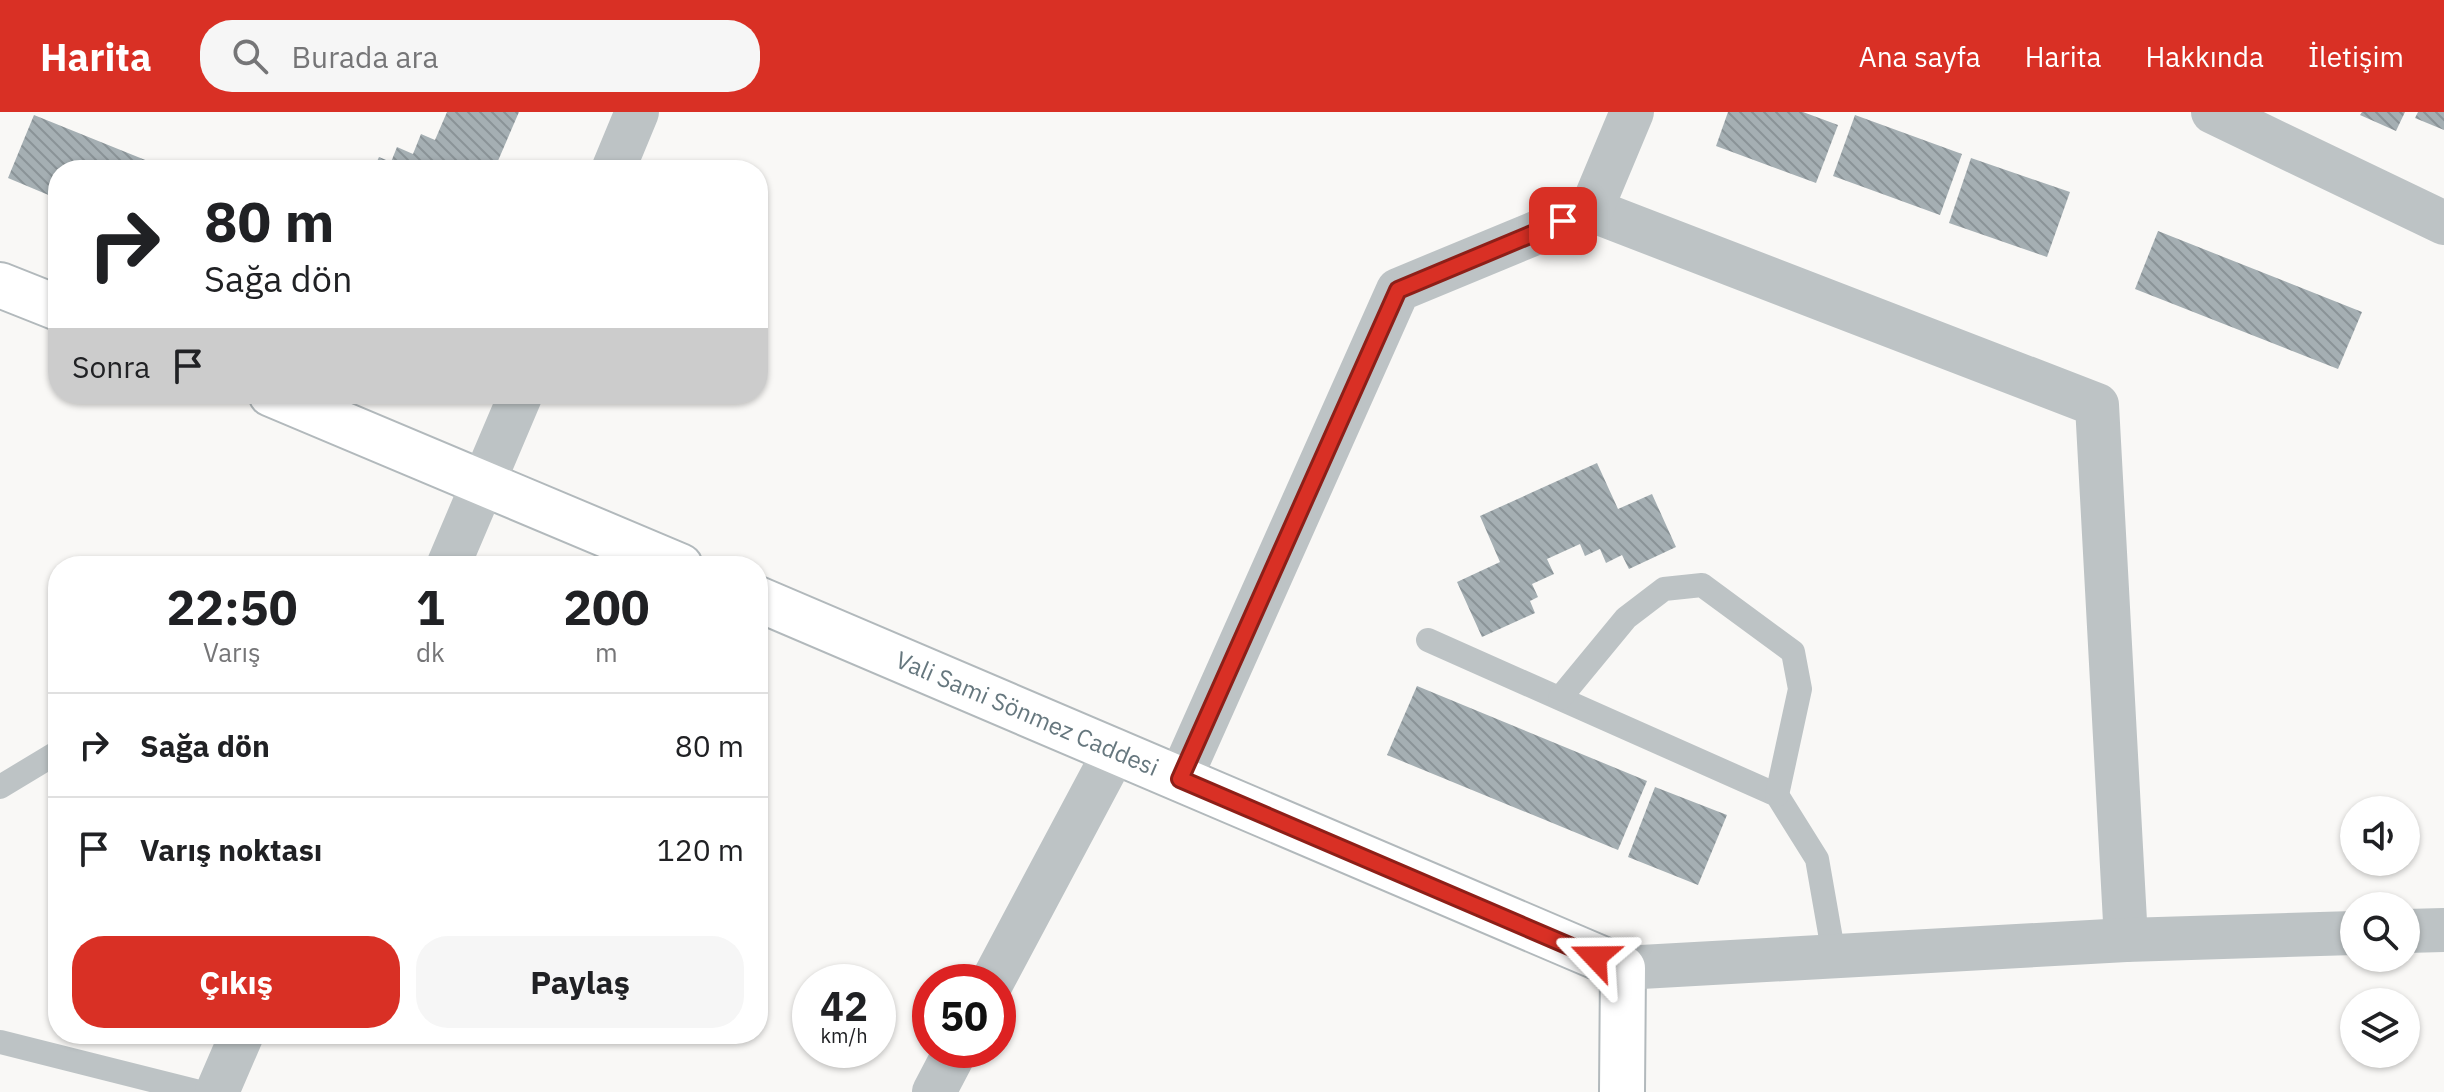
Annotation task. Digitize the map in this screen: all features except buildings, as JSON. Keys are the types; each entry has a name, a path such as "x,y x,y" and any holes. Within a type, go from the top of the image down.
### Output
{"main road":[{"path":"0,285 48,304"},
{"path":"295,404 657,556"},
{"name":"Vali Sami Sönmez Caddesi","path":"768,603 1623,968"},
{"path":"1622,1092 1623,968"}],"street":[{"path":"617,160 637,112"},
{"path":"1591,210 1632,112"},
{"path":"2213,112 2444,223"},
{"path":"1180,779 1398,290 1591,210 2097,405 2126,940"},
{"path":"452,556 517,404"},
{"path":"1002,964 1115,751"},
{"path":"2420,931 2444,930"},
{"path":"1623,968 2126,940 2340,933"},
{"path":"217,1092 238,1044"},
{"path":"934,1092 947,1068"}],"lane":[{"path":"1560,698 1626,618 1664,589 1702,585 1793,652 1800,689 1777,795"},
{"path":"1428,640 1777,795 1817,859 1834,956"},
{"path":"0,787 48,758"},
{"path":"0,1042 199,1092"}],"route":[{"path":"1563,221 1398,290 1180,779 1595,957"}]}
